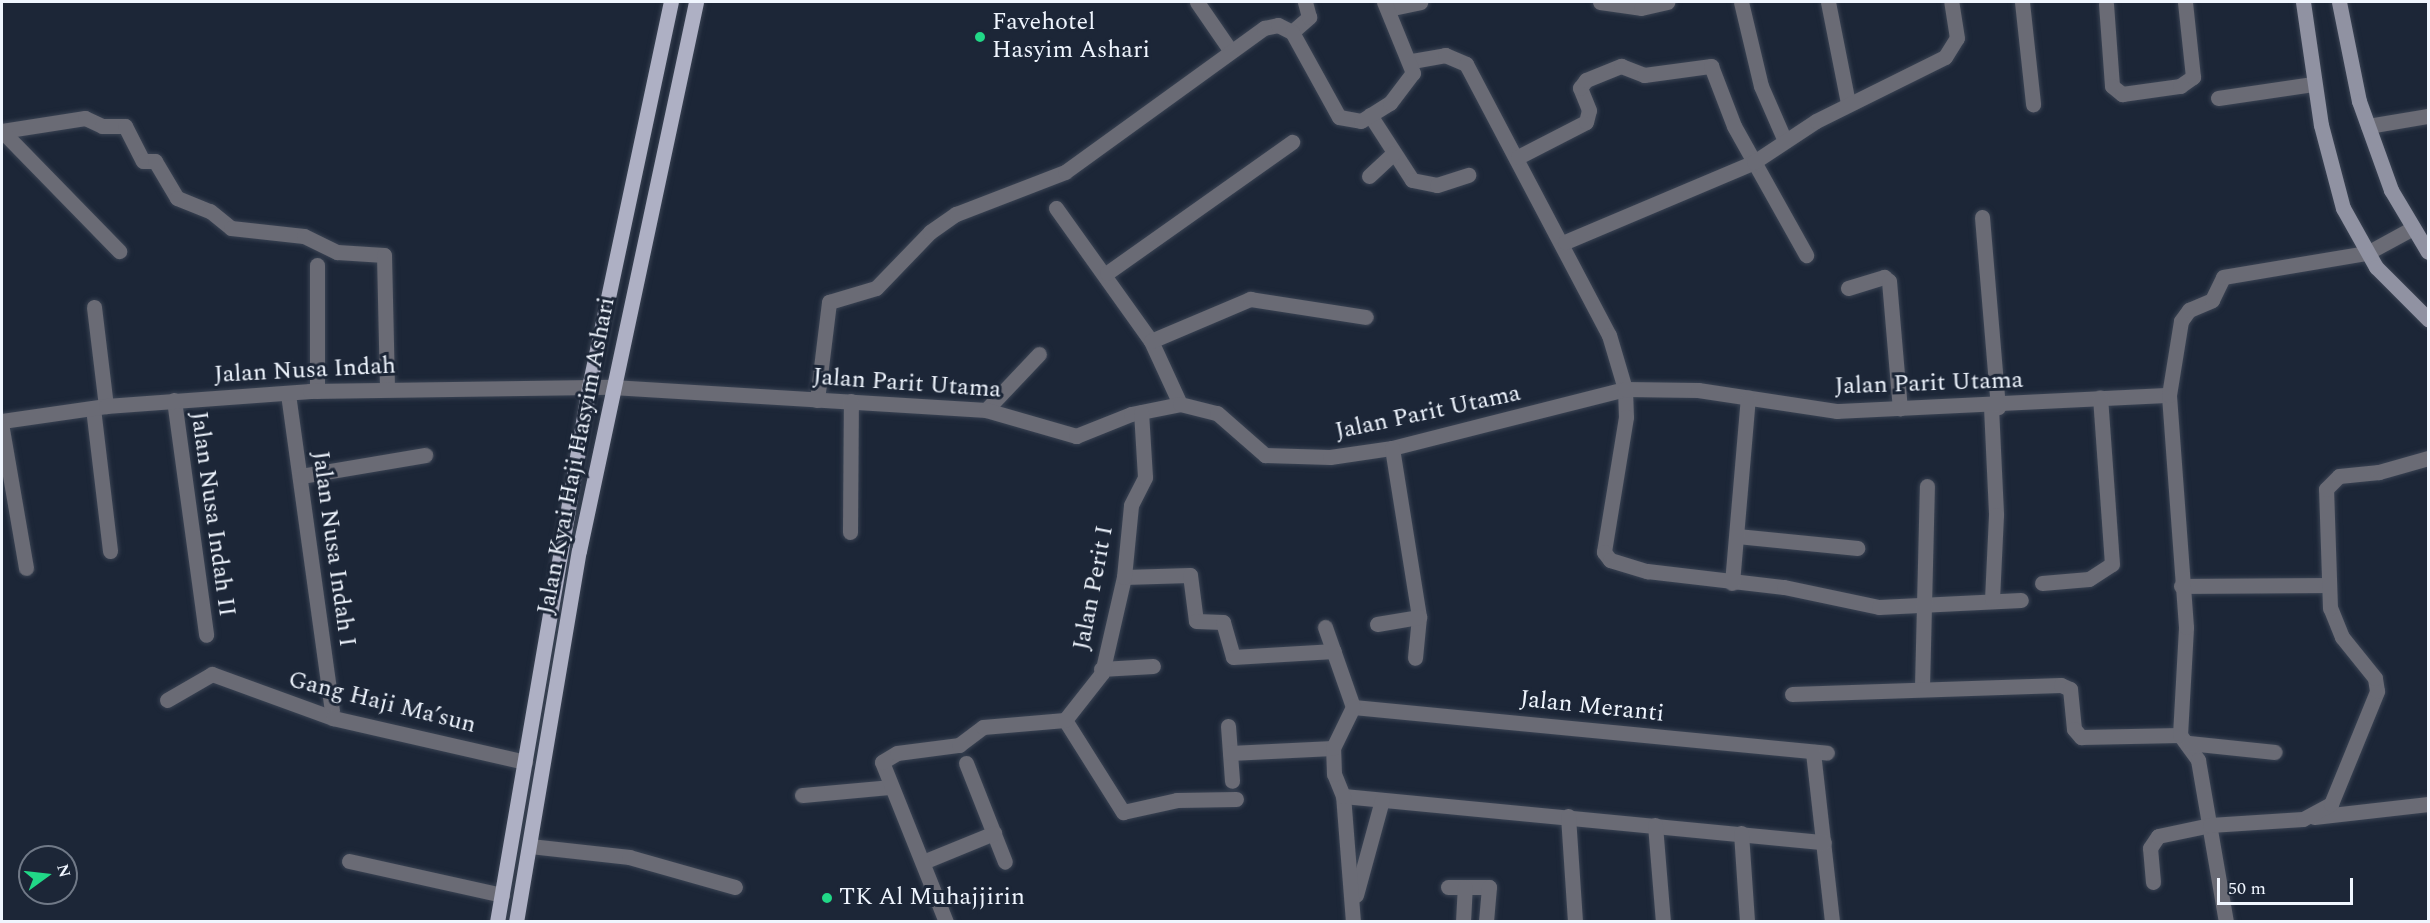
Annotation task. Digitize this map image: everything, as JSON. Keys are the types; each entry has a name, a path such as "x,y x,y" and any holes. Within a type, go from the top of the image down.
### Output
{"main road":[{"name":"Jalan Kyai Haji Hasyim Ashari","path":"496,921 589,387 671,2"},
{"name":"Jalan Kyai Haji Hasyim Ashari","path":"516,921 612,387 696,2"}],"street":[{"path":"1197,2 1230,50"},
{"path":"1292,32 1310,17 1305,2"},
{"path":"817,400 829,302 876,288 930,232 956,214 1065,172 1230,50 1272,25 1292,32 1339,117 1353,123 1370,115 1409,85 1412,61 1386,5 1420,2"},
{"path":"1600,2 1641,8 1667,2"},
{"path":"1741,2 1761,86 1785,141"},
{"path":"1828,2 1848,104"},
{"path":"1565,242 1754,162 1848,104 1953,49 1958,38 1951,2"},
{"path":"2022,2 2033,104"},
{"path":"2106,4 2112,86 2122,94 2180,86 2193,77 2185,2"},
{"path":"2303,2 2313,84 2343,207 2370,253 2428,319"},
{"path":"2339,2 2368,126 2391,190 2409,230 2428,252"},
{"path":"1412,61 1445,55 1466,64 1565,242 1609,335 1625,388 1605,556 1647,571 1834,595 1870,606 2021,600"},
{"path":"1518,157 1586,122 1589,110 1580,88 1586,80 1621,66 1644,75 1706,65 1715,70 1754,162 1806,255"},
{"path":"2218,98 2313,84"},
{"path":"1370,115 1393,154 1412,180 1425,186 1468,175"},
{"path":"2368,126 2428,116"},
{"path":"2,131 85,118 102,126 125,126 143,161 155,162 165,172 177,198 210,211 231,228 304,236 337,252 384,255 387,273 387,389"},
{"path":"2,131 119,250"},
{"path":"1107,273 1292,142"},
{"path":"1369,176 1393,154"},
{"path":"1056,208 1107,273 1151,341 1180,404"},
{"path":"1982,217 1995,407 1996,503 1992,600"},
{"path":"2226,921 2198,760 2185,739 2186,627 2181,586 2169,395 2181,321 2189,310 2212,300 2223,277 2370,253 2409,230"},
{"path":"317,265 317,391"},
{"path":"1848,288 1884,277 1889,281 1900,410"},
{"path":"1151,341 1250,299 1366,317"},
{"path":"94,308 110,551"},
{"path":"986,410 1039,354"},
{"name":"Jalan Nusa Indah","path":"2,421 100,407 317,391 612,387"},
{"name":"Jalan Parit Utama","path":"612,387 986,410 1076,436 1141,412 1180,404 1217,413 1265,455 1330,457 1392,448 1625,388 1698,390 1795,408 1900,410 1995,407 2100,397 2169,395"},
{"name":"Jalan Nusa Indah I","path":"288,393 332,711"},
{"path":"2042,583 2096,577 2112,564 2100,397"},
{"path":"1732,582 1748,398"},
{"name":"Jalan Nusa Indah II","path":"174,400 206,635"},
{"path":"849,532 851,401"},
{"name":"Jalan Perit I","path":"1065,720 1101,669 1124,577 1131,505 1145,477 1141,412"},
{"path":"2,429 26,568"},
{"path":"1392,448 1419,617 1415,658"},
{"path":"301,476 425,455"},
{"path":"2314,817 2336,796 2377,691 2374,678 2336,625 2326,585 2325,499 2330,481 2428,458"},
{"path":"1922,687 1927,486"},
{"path":"1737,536 1857,548"},
{"path":"1124,577 1190,575 1196,621 1223,622 1233,657 1334,651"},
{"path":"2181,586 2326,585"},
{"path":"1377,624 1419,617"},
{"path":"1325,627 1353,706 1333,748 1334,774 1343,796 1353,914"},
{"path":"1101,669 1153,666"},
{"name":"Gang Haji Ma’sun","path":"167,700 212,674 333,718 525,762"},
{"path":"1792,694 1922,687 2067,686 2074,729 2081,737 2185,739 2275,752"},
{"name":"Jalan Meranti","path":"1353,706 1820,752 1824,842"},
{"path":"946,921 890,787 885,756 959,745 993,725 1065,720 1123,812 1177,800 1236,799"},
{"path":"1228,726 1232,781"},
{"path":"1230,753 1333,748"},
{"path":"966,764 1005,862"},
{"path":"802,795 890,787"},
{"path":"1343,796 1824,842 1832,921"},
{"path":"1353,914 1382,800"},
{"path":"2153,882 2151,840 2210,825 2314,817 2428,804"},
{"path":"1568,816 1575,921"},
{"path":"1655,825 1663,921"},
{"path":"923,862 994,833"},
{"path":"1741,833 1747,921"},
{"path":"530,846 629,857 735,887"},
{"path":"349,861 502,895"},
{"path":"1448,887 1489,887 1486,921"},
{"path":"1463,921 1465,887"}],"place":[{"name":"Favehotel Hasyim Ashari","path":"980,37"},
{"name":"TK Al Muhajjirin","path":"827,898"}]}
